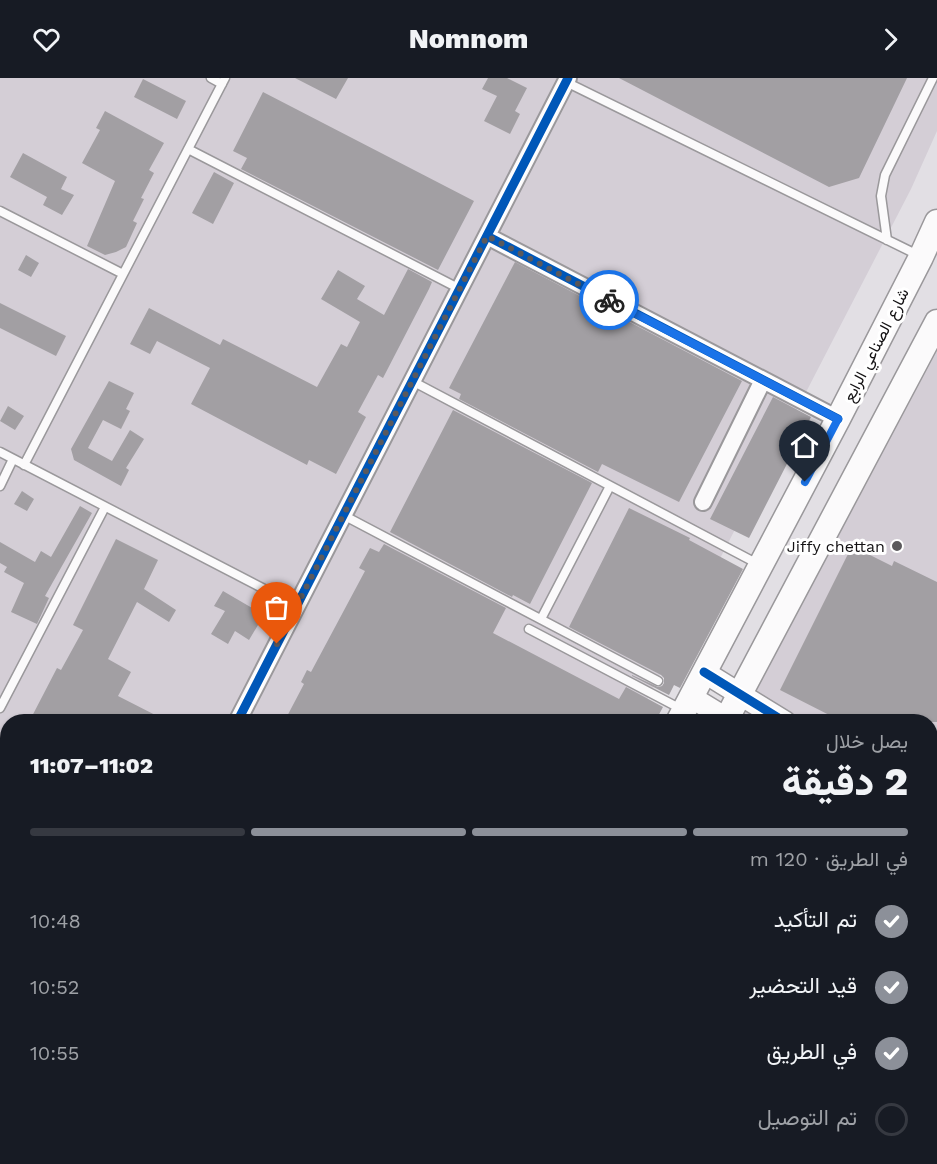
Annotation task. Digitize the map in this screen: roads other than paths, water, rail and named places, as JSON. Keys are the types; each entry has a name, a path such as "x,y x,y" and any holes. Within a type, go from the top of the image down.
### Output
{"main road":[{"name":"شارع الصناعي الرابع","path":"684,710 838,419 937,222"},
{"path":"731,714 937,322"}],"street":[{"path":"241,714 567,80"},
{"path":"487,236 838,419"},
{"path":"703,502 763,380"},
{"path":"704,672 772,714"},
{"path":"684,710 702,714"}],"lane":[{"path":"24,465 223,81 211,78"},
{"path":"887,240 881,196 885,175 933,78"},
{"path":"567,80 921,257"},
{"path":"188,149 460,289"},
{"path":"0,211 123,274"},
{"path":"412,381 761,566"},
{"path":"0,452 297,606"},
{"path":"0,486 13,459"},
{"path":"541,619 609,486"},
{"path":"0,708 105,507"},
{"path":"343,515 658,681"},
{"path":"529,629 684,710"}],"place":[{"name":"Jiffy chettan","path":"897,546"}]}
